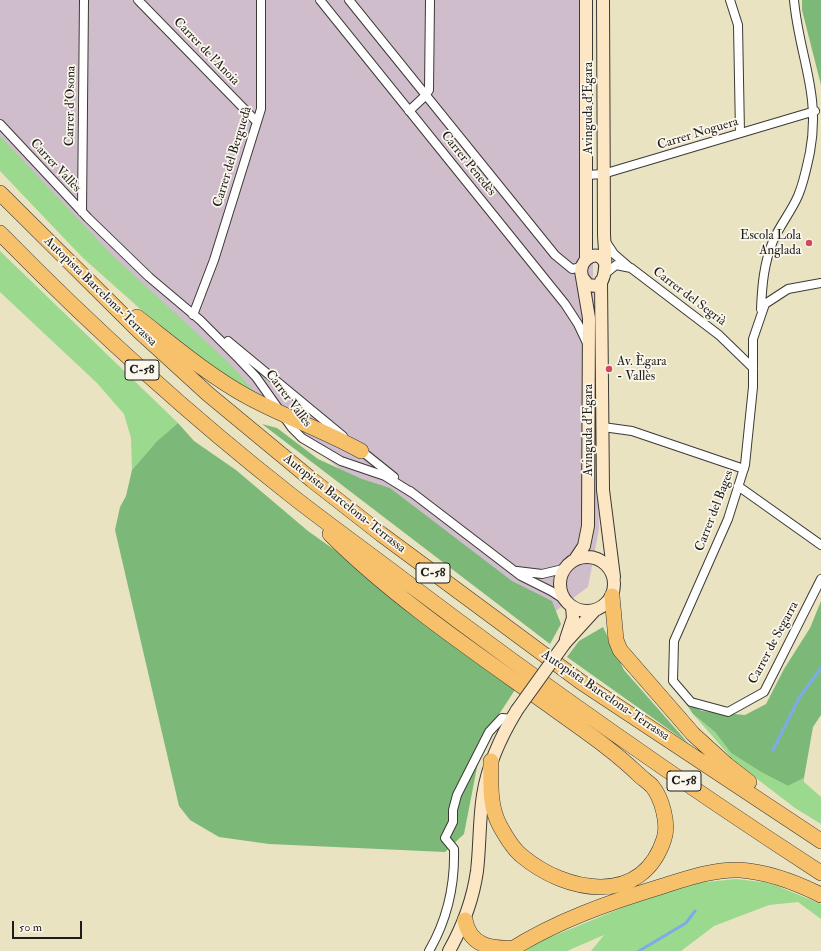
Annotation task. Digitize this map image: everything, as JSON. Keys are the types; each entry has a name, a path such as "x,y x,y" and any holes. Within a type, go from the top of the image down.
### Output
{"highway":[{"name":"Autopista Barcelona-Terrassa","path":"0,193 139,331 208,394 381,534 581,682 821,841"},
{"name":"Autopista Barcelona-Terrassa","path":"0,233 109,340 194,416 292,496 549,688 678,778 821,873"},
{"path":"74,268 206,371 248,396 361,451"},
{"path":"292,496 349,553 436,623 609,748 653,787 659,800 665,825 665,838 652,863 638,876 620,885 603,887 584,886 562,879 534,864 516,850 499,825 492,803 491,761"},
{"path":"612,596 616,640 620,650 628,662 708,749 737,773 786,807 821,837"},
{"path":"465,920 472,936 485,946 511,950 561,923 610,903 695,876 717,872 739,870 762,872 790,880 821,894"}],"street":[{"name":"Carrer d'Osona","path":"82,212 84,0"},
{"name":"Carrer de l'Anoia","path":"138,0 256,122"},
{"name":"Carrer del Berguedà","path":"193,315 214,260 256,122 262,97 261,0"},
{"name":"Carrer Penedès","path":"320,0 565,304 578,324 589,349"},
{"name":"Carrer Penedès","path":"349,0 425,96 555,255 572,269 584,262"},
{"path":"409,111 425,96 429,90 430,0"},
{"name":"Avinguda d'Egara","path":"576,558 584,546 588,526 588,304 582,277 584,262 587,175 586,0"},
{"name":"Avinguda d'Egara","path":"603,0 603,490 614,577"},
{"path":"730,0 738,25 740,133"},
{"name":"Carrer del Bages","path":"760,317 762,277 773,241 798,196 810,151 815,111 813,89 796,19 794,0"},
{"name":"Carrer Noguera","path":"587,175 603,174 815,111"},
{"name":"Carrer Vallès","path":"0,124 82,212 149,277 193,315 219,334 414,494 508,566 525,578 552,591 568,604"},
{"path":"604,238 608,247 624,263"},
{"path":"582,277 585,282 592,286 597,286 603,266 596,255 584,262"},
{"path":"603,266 624,263"},
{"name":"Carrer del Segrià","path":"624,263 719,335 753,368"},
{"path":"603,266 616,265 631,268"},
{"name":"Carrer del Bages","path":"691,702 673,681 674,641 728,519 744,469 754,387 753,339 765,304 788,289 821,284"},
{"name":"Carrer Vallès","path":"200,320 256,377 281,413 302,438 341,461 385,476 414,494"},
{"path":"602,427 632,431 744,469"},
{"path":"738,486 821,545"},
{"path":"449,951 465,920 472,895 477,871 483,793 491,761 514,715 565,643 595,610 604,606 612,596 614,577 610,568 604,562 595,557 585,556 576,558 563,569 559,586 573,618 565,643"},
{"name":"Carrer Vallès","path":"508,566 523,573 533,574 549,574 563,569"},
{"name":"Carrer de Segarra","path":"691,702 728,712 764,692 821,579"},
{"path":"568,604 581,610 595,610"},
{"path":"429,951 445,917 453,881 454,849 445,838 453,822 453,810 458,795 488,732 502,718 514,715"}],"shaded area":[{"path":"0,0 593,0 593,273 599,529 588,587 553,613 364,489 172,331 0,160"}],"green space":[{"path":"802,0 821,0 821,85 802,10"},
{"path":"0,136 111,254 228,362 261,399 203,365 82,257 0,171"},
{"path":"0,251 178,423 157,441 132,470 131,438 124,414 97,383 0,292"},
{"path":"178,423 194,441 236,470 308,531 520,682 496,719 478,762 464,834 445,852 269,844 219,837 190,820 179,806 115,530 120,507 126,496 132,470 157,441"},
{"path":"262,424 277,428 318,459 362,479 390,488 512,581 552,601 561,624 550,644"},
{"path":"821,601 821,715 813,727 804,778 788,786 761,772 731,753 715,732 693,714 685,702 702,711 745,715 766,704 784,669 810,628"},
{"path":"603,627 624,670 688,743 567,657 579,641"},
{"path":"693,714 715,732 731,753 761,772 788,786 804,778 804,782 821,797 821,824 795,808 735,762"},
{"path":"736,879 770,883 821,904 821,919 798,902 769,905 714,926 681,951 591,951 604,935 567,951 525,951 541,941 634,903 697,883"}],"waterway":[{"path":"773,750 799,698 821,668"},
{"path":"639,951 686,923 695,911"}],"place":[{"name":"Escola Lola Anglada","path":"809,243"},
{"name":"Av. Ègara - Vallès","path":"609,369"}]}
